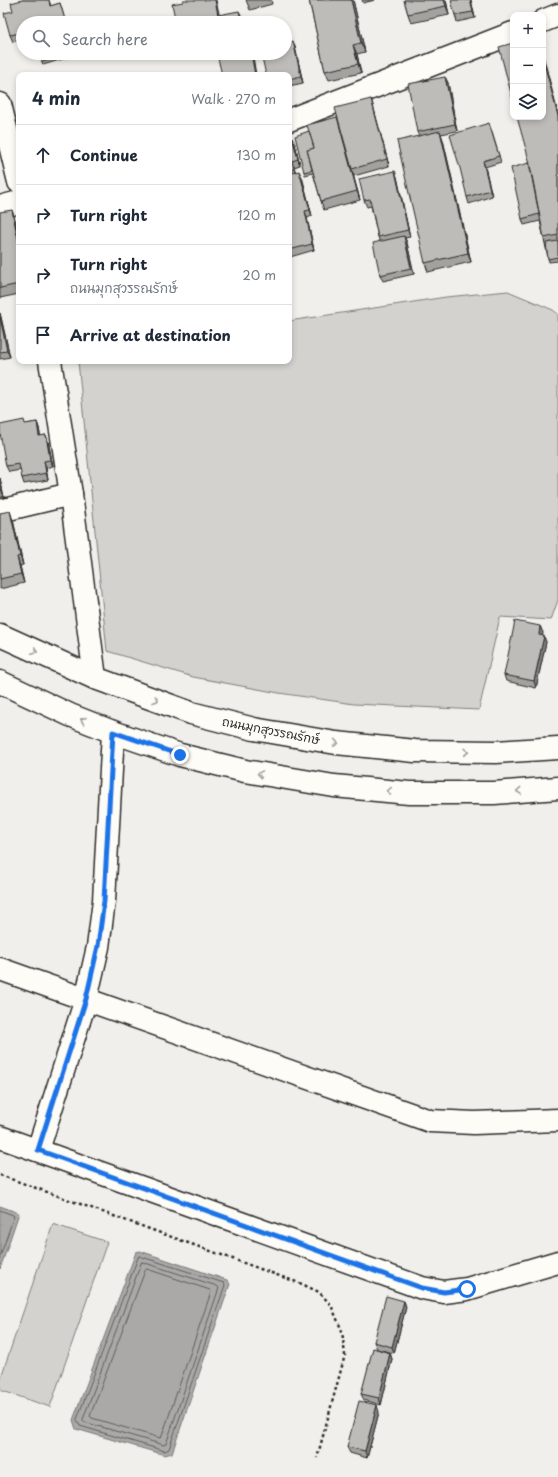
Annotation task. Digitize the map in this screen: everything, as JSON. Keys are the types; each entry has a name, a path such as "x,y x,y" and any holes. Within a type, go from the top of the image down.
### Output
{"street":[{"path":"546,20 558,15"},
{"path":"292,119 510,34"},
{"path":"0,104 16,170"},
{"path":"0,207 16,203"},
{"path":"50,364 72,494 95,678"},
{"path":"0,512 72,494"},
{"name":"ถนนมุกสุวรรณรักษ์","path":"0,635 95,678 191,713 254,729 336,743 415,751 496,752 558,748"},
{"path":"0,682 70,715 113,732 180,755 245,771 334,786 409,792 494,793 558,788"},
{"path":"38,1150 86,999 98,946 104,901 113,732"},
{"path":"0,969 430,1121 474,1123 558,1120"},
{"path":"0,1137 422,1288 444,1292 467,1289 558,1262"}],"path":[{"path":"0,1175 302,1284 319,1292 331,1306 342,1331 345,1355 318,1458"}],"shaded area":[{"path":"508,291 553,310 558,314 558,600 551,620 500,617 479,710 354,704 279,693 193,677 107,651 78,364 292,364 292,321 446,297"},
{"path":"53,1224 107,1242 50,1407 0,1390 0,1380"}],"water":[{"path":"0,1206 19,1213 0,1269"},
{"path":"140,1251 227,1280 230,1284 172,1453 165,1455 76,1429 73,1420 136,1252"}],"building":[{"path":"22,0 49,0 50,6 60,3 64,16 16,16 16,34 10,35 4,13 13,11 11,3"},
{"path":"183,0 215,0 218,15 239,11 240,16 175,16 172,4 183,2"},
{"path":"309,0 351,0 361,43 353,45 358,64 325,71"},
{"path":"404,0 444,0 446,6 408,14"},
{"path":"451,0 470,0 473,12 455,15"},
{"path":"292,41 301,76 292,78 292,72 265,72 263,60 292,60"},
{"path":"510,44 510,89 499,47"},
{"path":"218,60 252,60 254,72 221,72"},
{"path":"546,70 558,116 558,235 544,238 529,160 518,120 546,120"},
{"path":"445,77 455,124 417,132 408,84"},
{"path":"371,99 387,159 352,169 335,108"},
{"path":"337,117 357,191 321,201 307,150 314,148 307,125"},
{"path":"489,123 499,156 483,161 490,190 467,197 450,135"},
{"path":"309,131 314,148 307,150 312,170 304,172 295,136"},
{"path":"440,131 468,253 425,263 397,141"},
{"path":"292,137 298,159 292,161"},
{"path":"529,163 539,214 522,219 511,168"},
{"path":"299,171 310,210 305,211 312,244 292,249 292,173"},
{"path":"395,171 408,230 378,237 370,199 364,200 359,179"},
{"path":"12,210 16,229 16,285 0,288 0,212"},
{"path":"404,236 411,268 380,275 373,243"},
{"path":"558,241 558,257 548,259 546,243"},
{"path":"0,317 7,351 0,352"},
{"path":"24,420 25,424 37,422 39,436 46,435 50,460 44,461 46,473 22,478 19,464 6,466 0,425"},
{"path":"10,511 20,556 17,557 21,574 0,579 0,513"},
{"path":"515,621 540,626 539,635 544,636 534,681 504,675"},
{"path":"386,1296 404,1301 392,1347 374,1342"},
{"path":"373,1348 390,1353 379,1398 361,1394"},
{"path":"359,1401 377,1405 365,1451 347,1447"}],"route":[{"path":"180,755 113,732 104,901 98,946 86,999 38,1150 422,1288 444,1292 467,1289"}]}
